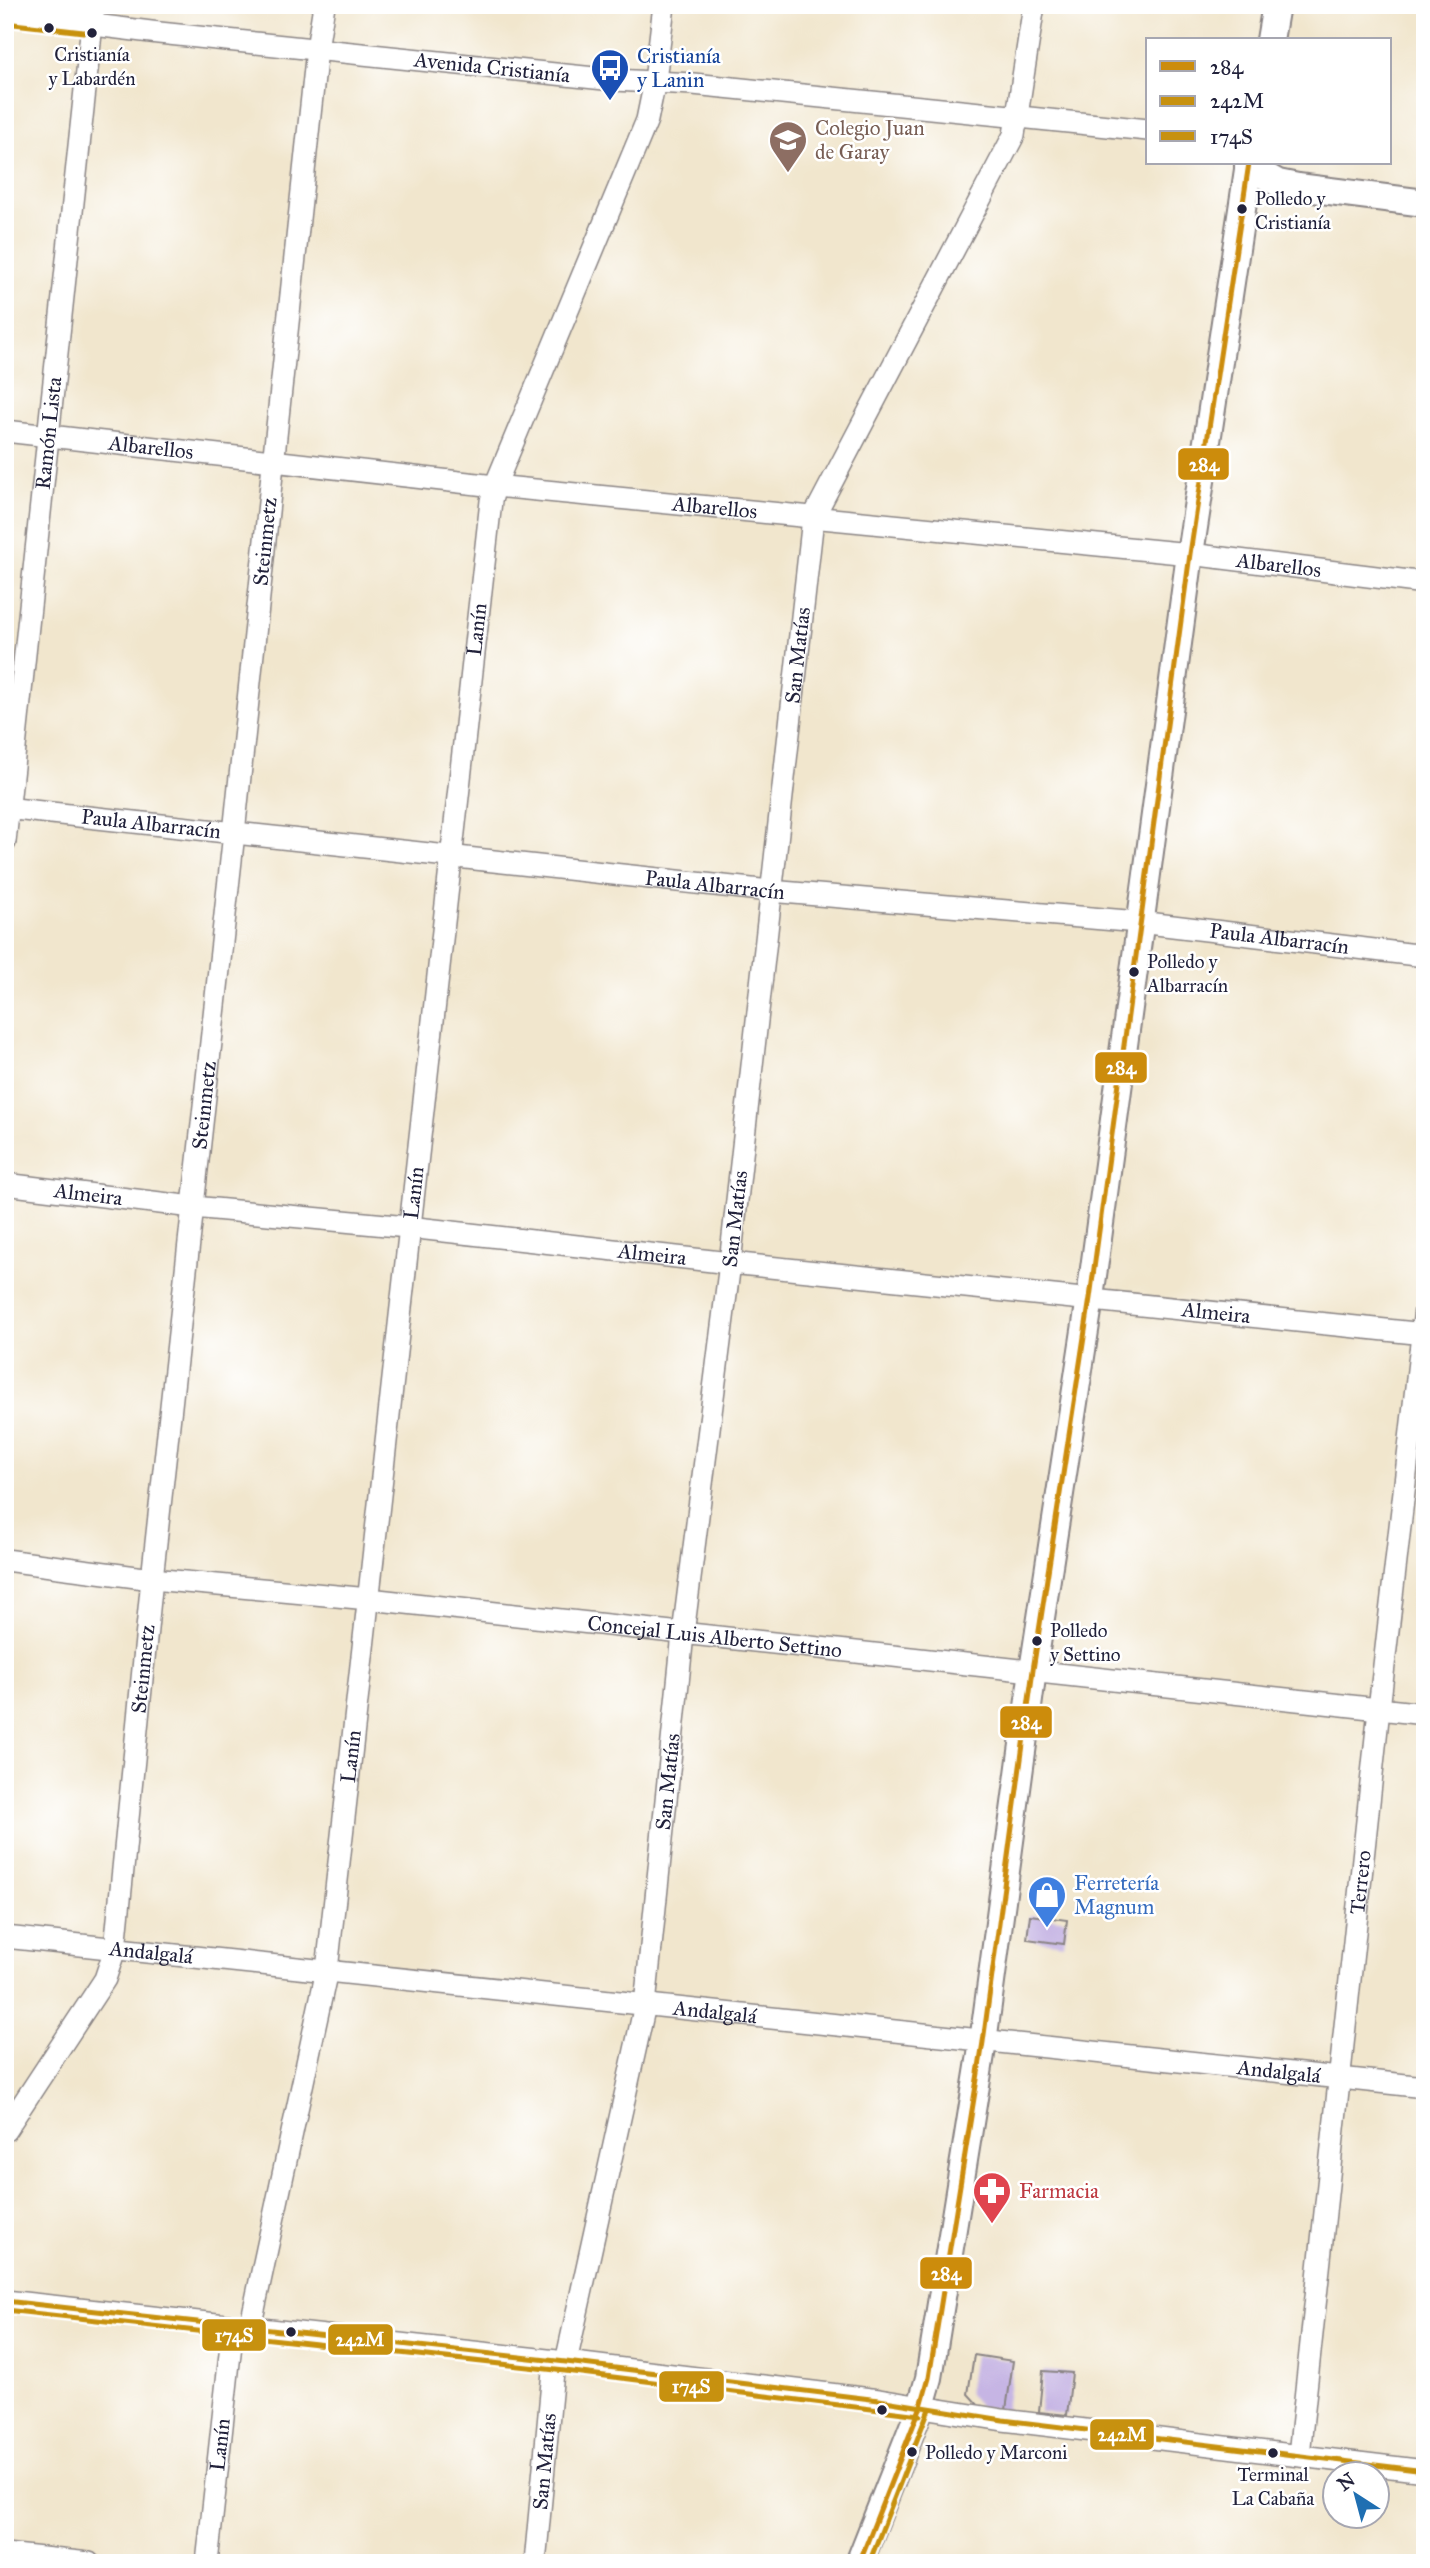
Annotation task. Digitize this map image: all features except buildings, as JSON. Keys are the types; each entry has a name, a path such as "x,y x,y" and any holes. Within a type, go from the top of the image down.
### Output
{"main road":[{"path":"1270,38 1276,5"},
{"path":"859,2563 921,2406 929,2378 983,2042 1033,1670 1090,1298 1139,922 1247,164 1278,183 1425,203"}],"street":[{"name":"Steinmetz","path":"5,2130 105,1979 115,1949 152,1579 317,49 324,5"},
{"name":"Lanín","path":"207,2563 242,2327 327,1970 491,501 647,120 655,81 664,5"},
{"name":"San Matías","path":"535,2563 560,2362 645,2005 683,1634 730,1263 813,518 1014,135 1034,5"},
{"name":"Avenida Cristianía","path":"5,14 94,15 159,33 614,80 655,81 1146,130"},
{"name":"Ramón Lista","path":"5,842 94,15"},
{"name":"Albarellos","path":"5,431 495,486 1190,554 1425,583"},
{"name":"Paula Albarracín","path":"7,808 770,891 1139,922 1425,956"},
{"name":"Almeira","path":"5,1184 193,1207 408,1227 1424,1334"},
{"name":"Terrero","path":"1299,2455 1378,1709 1425,1309"},
{"name":"Concejal Luis Alberto Settino","path":"5,1560 152,1579 369,1599 1425,1714"},
{"name":"Andalgalá","path":"5,1937 1425,2087"},
{"path":"5,2301 560,2362 921,2406 1003,2420 1425,2471"},
{"path":"5,2554 89,2563"}],"transit line":[{"name":"174S","path":"5,23 92,33"},
{"name":"284","path":"859,2563 921,2406 929,2378 983,2042 1033,1670 1090,1298 1190,554 1249,164"},
{"name":"242M","path":"5,2301 566,2362 879,2400 1003,2420 1425,2471"},
{"name":"174S","path":"5,2310 565,2371 920,2415"},
{"name":"174S","path":"869,2563 929,2409"}],"place":[{"name":"Cristianía y Labardén","path":"92,33"},
{"name":"Cristianía y Lanin","path":"610,102"},
{"name":"Colegio Juan de Garay","path":"788,174"},
{"name":"Polledo y Cristianía","path":"1242,209"},
{"name":"Polledo y Albarracín","path":"1134,972"},
{"name":"Polledo y Settino","path":"1037,1641"},
{"name":"Ferretería Magnum","path":"1047,1929"},
{"name":"Farmacia","path":"992,2225"},
{"name":"Polledo y Marconi","path":"912,2452"},
{"name":"Terminal La Cabaña","path":"1273,2453"}]}
